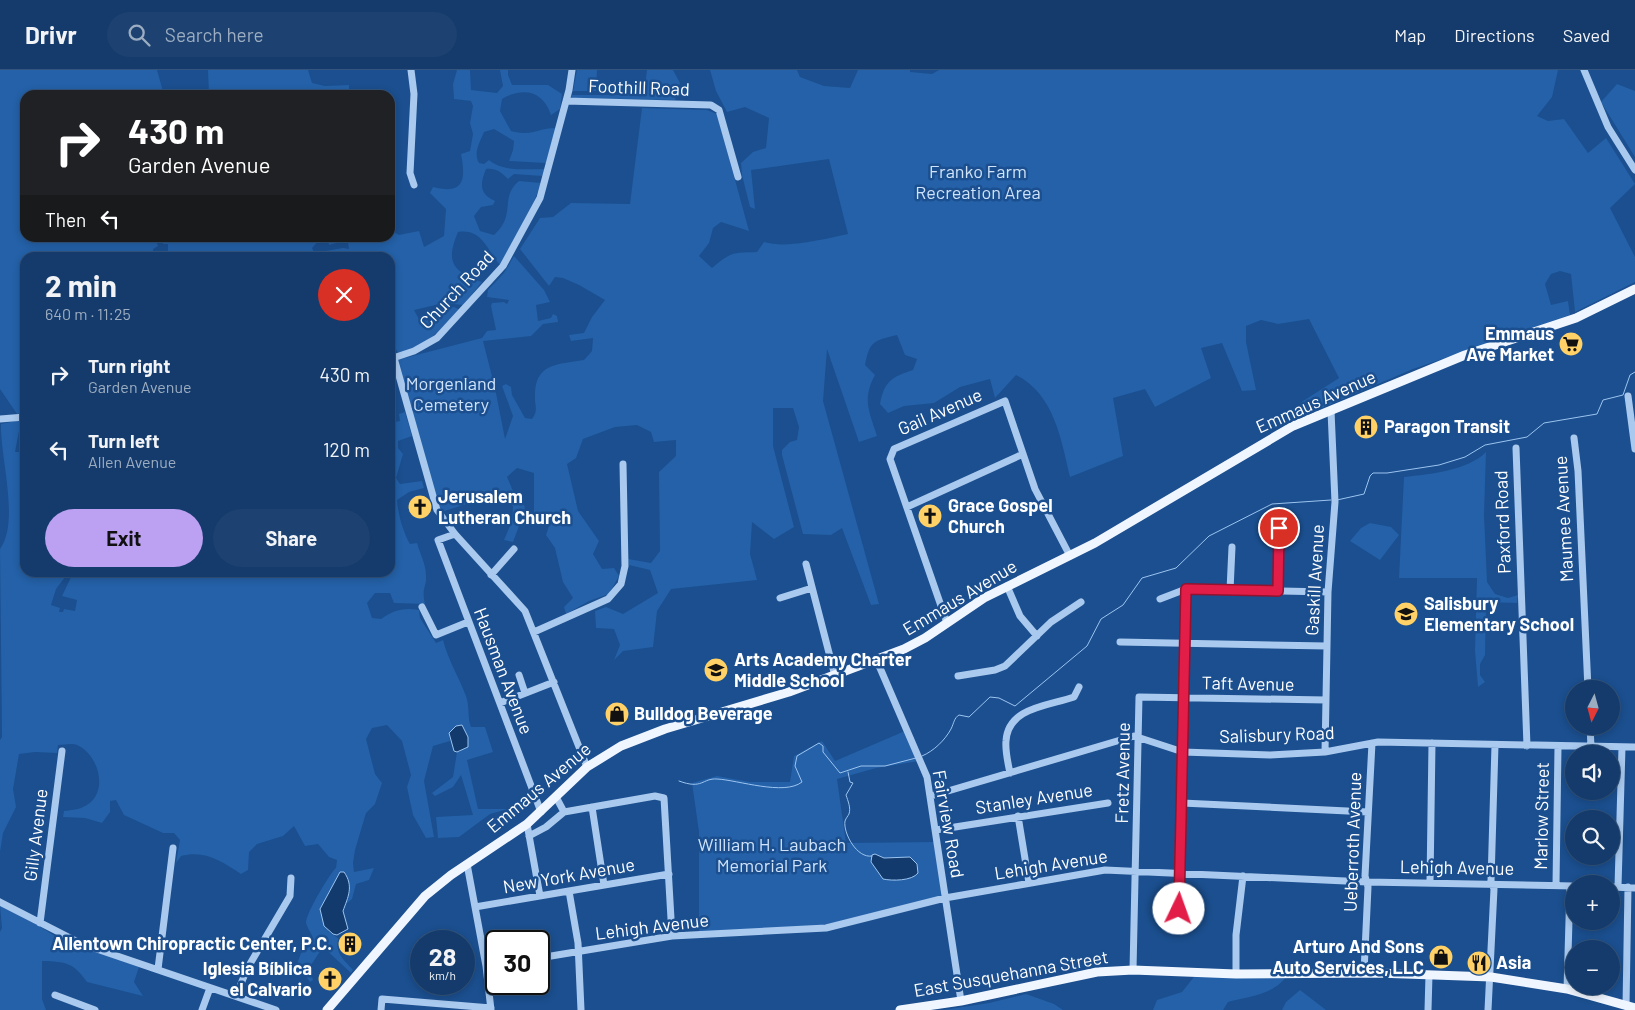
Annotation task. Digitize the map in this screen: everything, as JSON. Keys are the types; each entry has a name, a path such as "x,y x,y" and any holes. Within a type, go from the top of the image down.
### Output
{"main road":[{"name":"Emmaus Avenue","path":"327,1010 420,901 467,864 527,824 587,767 606,754 636,738 835,676 911,646 1007,586 1070,556 1153,511 1271,438 1465,355 1576,318 1635,289"},
{"name":"East Susquehanna Street","path":"900,1010 961,1001 1097,972 1134,970 1236,974 1364,972 1490,978 1565,989"},
{"name":"East Susquehanna Street","path":"1584,995 1615,1006 1630,1007"}],"street":[{"path":"411,70 414,94 410,174 414,185"},
{"name":"Church Road","path":"395,357 414,351 437,338 503,266 540,198 566,101 572,70"},
{"path":"1584,70 1608,127 1635,170"},
{"name":"Foothill Road","path":"566,101 711,105 719,110 738,176"},
{"name":"Church Road","path":"395,368 439,514 492,575 519,602 534,632 587,767"},
{"path":"1628,396 1633,418 1635,449"},
{"name":"Gail Avenue","path":"907,507 890,459 890,454 894,449 1005,401 1023,454"},
{"name":"Gaskill Avenue","path":"1325,752 1328,592 1335,499 1331,411"},
{"path":"0,419 20,417"},
{"name":"Maumee Avenue","path":"1574,438 1578,471 1588,680"},
{"name":"Paxford Road","path":"1516,448 1527,746"},
{"path":"947,623 907,507 1023,454 1038,497 1070,556"},
{"path":"534,632 608,599 621,584 625,566 623,464"},
{"path":"1278,591 1280,517"},
{"name":"Hausman Avenue","path":"455,534 438,540 541,812"},
{"path":"1230,590 1232,547"},
{"path":"492,575 514,549"},
{"path":"806,564 835,676"},
{"path":"1007,586 1020,616 1036,636"},
{"path":"780,598 812,588"},
{"path":"1160,599 1186,589 1328,592"},
{"path":"1179,909 1186,589"},
{"path":"958,676 1002,667 1051,622 1081,602"},
{"path":"422,607 436,635 468,622"},
{"path":"1120,642 1327,646"},
{"name":"Fairview Road","path":"877,661 920,757 931,796 961,1001"},
{"path":"519,674 525,693"},
{"path":"500,703 554,682"},
{"path":"1010,773 1006,740 1013,722 1028,711 1074,697 1080,688"},
{"name":"Taft Avenue","path":"1139,697 1326,700"},
{"name":"Fretz Avenue","path":"1134,970 1139,697"},
{"path":"931,796 1134,736 1138,737"},
{"name":"Salisbury Road","path":"1138,737 1183,752 1270,755 1325,752 1372,743 1565,747"},
{"name":"Ueberroth Avenue","path":"1364,972 1367,882 1365,876 1372,743"},
{"path":"1430,883 1432,743"},
{"path":"1488,1010 1496,745"},
{"name":"Marlow Street","path":"1556,886 1558,747"},
{"path":"1616,875 1622,747"},
{"name":"Salisbury Road","path":"1622,747 1635,748"},
{"name":"Gilly Avenue","path":"40,923 62,750"},
{"path":"556,796 564,812"},
{"path":"529,836 546,828 564,812 655,796 663,797 665,801 672,936"},
{"name":"Stanley Avenue","path":"936,830 1108,803"},
{"path":"1182,803 1368,812"},
{"path":"592,807 604,885"},
{"path":"1018,816 1029,883"},
{"path":"527,824 540,896"},
{"path":"158,969 173,848"},
{"path":"467,864 485,961"},
{"name":"Lehigh Avenue","path":"550,956 672,936 814,929 945,898 1105,870 1367,882 1565,886"},
{"name":"New York Avenue","path":"475,907 669,874"},
{"path":"1236,974 1236,935 1243,876"},
{"path":"236,996 247,969 290,896 291,878"},
{"path":"1630,1007 1632,887"},
{"path":"569,891 578,951 581,1010"},
{"path":"0,902 82,944 276,1010"},
{"path":"1428,1010 1429,975"},
{"path":"202,1010 210,988"},
{"path":"55,995 95,1010"},
{"path":"381,1010 382,999 491,1009 489,995"}],"green space":[{"path":"0,70 157,70 163,90 20,90 20,242 156,242 158,246 153,249 153,252 20,252 20,414 17,414 0,389"},
{"path":"208,70 308,70 312,83 325,86 349,85 349,90 209,90"},
{"path":"457,70 470,70 471,90 497,93 503,86 500,70 508,70 512,85 548,85 562,94 560,109 551,115 543,100 531,93 517,93 502,99 500,111 511,131 530,133 556,128 546,163 509,161 514,141 494,129 484,132 477,151 479,163 484,164 489,160 508,168 545,169 542,176 514,174 508,179 498,171 486,169 482,188 486,195 495,201 493,205 481,207 474,216 480,231 494,235 501,228 505,220 510,193 519,181 541,183 534,202 500,265 483,241 473,233 458,232 452,251 454,264 464,274 482,282 463,305 444,303 414,310 421,323 444,307 449,306 460,310 425,342 398,353 395,347 395,252 325,252 343,248 349,249 348,242 395,242 395,233 399,235 419,231 424,247 444,236 446,209 430,193 433,187 451,189 461,183 463,163 461,154 470,151 473,134 470,123 473,106 471,101 454,99 453,84"},
{"path":"577,70 597,70 596,91 573,91"},
{"path":"647,70 673,70 680,83 675,100 571,98 572,95 639,93 645,86"},
{"path":"710,70 797,70 800,77 824,86 850,88 858,70 910,70 910,72 932,74 939,70 1558,70 1552,97 1537,116 1548,121 1564,119 1588,153 1606,138 1635,184 1610,208 1635,257 1635,282 1575,312 1571,274 1560,271 1551,274 1545,284 1551,305 1568,301 1570,315 1413,369 1310,413 1300,403 1339,378 1309,319 1278,324 1261,320 1246,326 1246,342 1256,390 1242,391 1222,343 1201,348 1211,378 1155,407 1145,389 1113,398 1123,456 1070,477 1054,419 1039,394 1029,383 1016,375 995,398 990,379 960,387 934,403 904,406 888,413 880,404 884,390 894,378 913,370 917,359 905,355 897,335 874,343 869,351 865,365 875,375 869,391 868,405 877,436 859,442 827,349 823,401 879,604 871,605 842,528 831,535 803,534 782,455 782,450 790,442 797,440 799,427 793,408 773,408 773,446 794,527 774,539 752,522 750,554 757,580 671,589 657,611 653,647 623,651 614,660 620,645 614,629 596,628 595,611 606,607 623,614 658,593 650,570 629,565 628,559 651,563 660,551 659,472 676,456 676,440 654,442 651,432 637,425 615,427 583,439 576,458 567,464 578,511 599,541 593,554 602,569 614,568 619,576 609,594 589,601 566,614 564,607 573,598 563,582 555,548 546,535 550,523 534,518 534,473 517,468 507,477 513,491 523,497 525,510 513,542 504,540 512,521 513,506 504,500 473,502 441,512 397,360 482,338 487,331 496,330 492,303 504,302 507,304 509,300 487,297 488,290 504,273 514,256 544,290 550,302 536,305 538,321 551,318 553,314 557,316 558,322 543,324 531,336 483,341 505,439 513,416 502,386 506,384 511,387 512,395 525,418 532,419 536,410 535,389 538,379 548,368 584,360 592,351 593,338 571,341 569,335 584,333 592,317 605,300 563,278 555,277 549,286 520,249 540,218 553,217 571,203 630,204 642,108 707,110 717,114 749,231 721,222 713,228 709,243 699,256 712,268 724,258 733,254 757,252 764,242 794,244 848,234 829,159 751,170 755,209 750,207 741,163 753,152 766,148 769,118 745,107 727,112 716,91"},
{"path":"1617,84 1635,91 1635,157 1601,102"},
{"path":"163,242 317,242 312,248 314,252 168,252 168,244 163,244"},
{"path":"328,242 340,242 329,245"},
{"path":"405,412 412,436 398,441 398,448 403,454 396,478 400,484 422,481 424,488 409,492 397,500 401,523 407,539 410,544 417,543 424,563 426,571 425,604 394,603 390,593 375,593 367,603 372,618 381,619 394,611 404,609 419,610 420,618 436,643 443,640 466,696 471,727 485,727 493,752 467,760 478,809 508,809 490,814 459,837 438,838 436,817 473,815 461,775 453,787 435,796 432,793 453,777 457,752 460,752 449,733 450,741 433,746 424,781 434,837 426,838 413,815 407,787 411,775 402,741 387,725 372,728 366,739 375,774 382,783 375,804 366,813 353,863 354,872 374,868 369,880 356,884 352,899 346,904 349,897 328,931 339,939 339,952 353,970 351,973 323,947 309,968 313,980 310,982 297,964 301,953 307,949 313,938 306,923 318,894 336,868 337,860 329,857 318,844 305,846 294,826 283,836 257,844 249,852 248,870 241,874 220,861 198,854 181,856 176,863 180,840 174,833 163,833 124,815 116,800 110,801 110,812 102,823 85,818 63,817 64,811 81,808 91,802 97,794 99,776 96,766 85,750 75,744 58,745 57,753 35,752 19,754 13,789 16,807 3,833 0,852 0,740 2,737 0,549 6,537 9,506 1,424 20,420 15,452 20,452 20,577 65,577 56,589 51,605 60,608 59,612 63,612 64,609 75,611 77,600 62,596 71,577 395,577 395,422 400,421 399,414"},
{"path":"1486,452 1484,515 1487,582 1495,594 1508,598 1518,595 1517,603 1486,602 1485,655 1480,664 1480,675 1485,682 1478,687 1475,651 1477,578 1399,578 1404,477 1436,473 1469,464"},
{"path":"1370,523 1391,527 1399,535 1380,560 1350,541 1361,528"},
{"name":"William H. Laubach Memorial Park","path":"905,731 919,761 876,768 837,779 846,843 935,842 942,897 811,928 699,932 699,832 692,783 717,776 750,782 790,782 794,756 822,741 835,761"},
{"path":"0,905 21,915 60,939 139,967 134,982 143,996 87,982 77,970 68,964 42,961 42,999 46,1010 0,1010 0,932 2,928"},
{"path":"1197,973 1288,974 1283,981 1269,991 1228,1002 1223,1010 1153,1010 1157,1000 1182,992"},
{"path":"1300,990 1326,1010 1282,1010 1286,1002"},
{"path":"1026,994 1054,1004 1063,1010 943,1010 989,1003"}],"shaded area":[{"path":"462,725 468,737 468,747 457,752 454,751 449,733 456,726"},
{"path":"875,854 884,858 910,857 917,864 918,873 907,879 883,879 871,862 872,855"},
{"path":"340,872 344,872 349,882 349,892 343,911 348,929 337,935 324,926 320,909"}],"waterway":[{"path":"1337,500 1364,494 1370,476 1373,473 1387,473 1439,465 1465,457 1485,445 1527,437 1544,423 1597,414 1603,400 1623,395 1630,375 1635,372"},
{"path":"922,756 942,741 949,733 957,716 969,717 990,697 999,698 1015,706 1087,646 1101,619 1123,605 1142,578 1176,568 1209,536 1272,504 1331,500"},
{"path":"679,781 698,784 717,779 761,786 784,788 794,786 802,782 795,766 797,756 819,743 823,746 823,752 840,773 861,766 885,766 916,758"},
{"path":"848,772 850,782 853,783 846,795 850,809 845,821 846,832 856,849 866,856 872,856"}],"place":[{"name":"Emmaus Ave Market","path":"1571,344"},
{"name":"Paragon Transit","path":"1366,427"},
{"name":"Jerusalem Lutheran Church","path":"420,507"},
{"name":"Grace Gospel Church","path":"930,516"},
{"name":"Salisbury Elementary School","path":"1406,614"},
{"name":"Arts Academy Charter Middle School","path":"716,670"},
{"name":"Bulldog Beverage","path":"617,714"},
{"name":"Allentown Chiropractic Center, P.C.","path":"350,944"},
{"name":"Arturo And Sons Auto Services, LLC","path":"1441,957"},
{"name":"Asia","path":"1479,963"},
{"name":"Iglesia Bíblica el Calvario","path":"330,979"}],"route":[{"path":"1179,909 1186,589 1278,591 1279,528"}],"park label":[{"name":"Franko Farm Recreation Area","path":"978,182"},
{"name":"Morgenland Cemetery","path":"451,394"}]}
